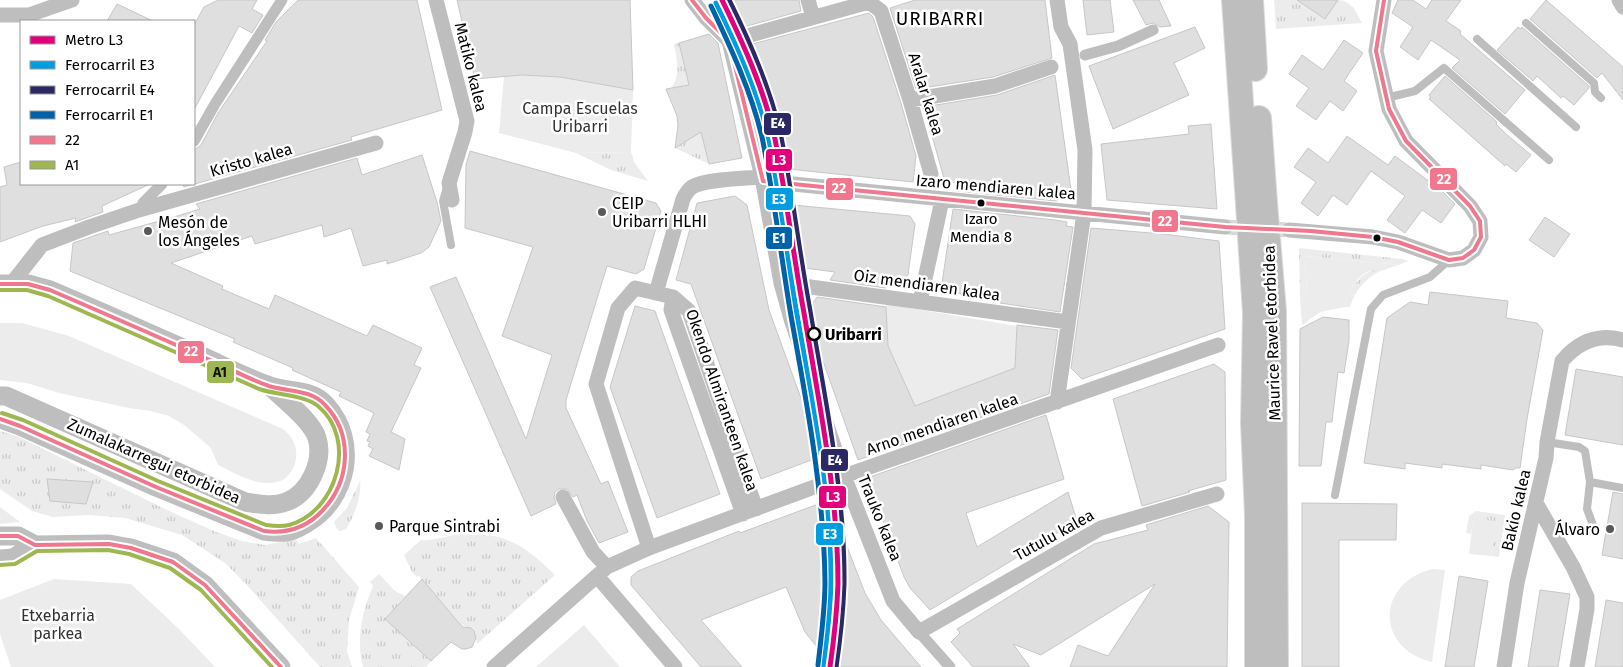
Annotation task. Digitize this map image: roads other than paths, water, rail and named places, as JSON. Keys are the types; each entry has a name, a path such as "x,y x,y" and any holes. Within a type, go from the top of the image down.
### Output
{"main road":[{"name":"Maurice Ravel etorbidea","path":"1234,0 1257,204"},
{"name":"Maurice Ravel etorbidea","path":"1251,0 1260,251 1255,313 1253,423 1257,515 1257,667"},
{"name":"Maurice Ravel etorbidea","path":"1260,251 1274,311 1276,667"}],"street":[{"path":"0,15 29,15 72,0"},
{"path":"195,139 282,0"},
{"name":"Matiko kalea","path":"436,0 467,121 449,183 452,200"},
{"path":"692,0 706,18 729,41 812,17 808,0"},
{"path":"1057,402 1084,213 1085,150 1070,44 1061,27 1058,0"},
{"path":"1289,230 1398,242 1449,260 1463,258 1474,250 1480,237 1480,221 1470,206 1406,141 1389,108 1376,51 1384,0"},
{"path":"1619,0 1623,7"},
{"name":"Aralar kalea","path":"812,17 870,2 881,11 910,100 931,174"},
{"path":"1085,56 1118,46 1153,30"},
{"name":"Trauko kalea","path":"729,41 763,179 781,283 791,320 844,476 894,601 950,667"},
{"path":"910,100 996,86 1051,67"},
{"name":"Kristo kalea","path":"6,284 42,245 89,226 376,143"},
{"name":"Izaro mendiaren kalea","path":"656,293 682,199 692,187 702,183 763,179 942,200 1225,227"},
{"path":"143,203 161,185"},
{"path":"920,302 942,200"},
{"name":"Oiz mendiaren kalea","path":"781,283 1068,322"},
{"name":"Zumalakarregui etorbidea","path":"0,420 20,426 156,487 245,525 264,531 279,533 298,529 317,518 327,508 338,491 345,467 346,457 340,428 326,405 313,394 271,387 50,290 28,284 6,284"},
{"name":"Okendo Almiranteen kalea","path":"649,548 596,384 618,308 635,288 673,297 671,310 750,512"},
{"name":"Bakio kalea","path":"1504,667 1517,584 1546,458 1547,442 1562,361 1569,353 1589,340 1605,337 1623,340"},
{"name":"Arno mendiaren kalea","path":"494,667 602,572 649,548 844,476 1218,345"},
{"name":"Zumalakarregui etorbidea","path":"0,396 6,396 245,502 267,505 285,503 295,498 305,489 314,474 318,457 317,439 311,427 271,387"},
{"name":"Tutulu kalea","path":"919,632 1101,528 1217,494"},
{"path":"563,496 602,572 676,667"},
{"path":"1536,503 1574,568 1587,597 1587,609 1577,667"},
{"path":"0,536 18,536 35,545 109,544 138,550 173,562 205,585 281,667"},
{"path":"0,558 13,558 35,545"}],"lane":[{"path":"1526,22 1594,83 1595,92 1601,98"},
{"path":"1477,39 1576,127"},
{"path":"1386,98 1414,91 1444,68 1549,160"},
{"path":"449,183 443,201 451,244"},
{"path":"1335,495 1371,310 1383,295 1430,277 1449,260"},
{"path":"1547,442 1579,447 1585,451 1590,482 1587,509 1593,525"},
{"path":"1590,482 1623,488"}],"tunnel":[{"path":"1225,227 1289,230"}],"metro line":[{"name":"L3","path":"722,0 752,66 774,134 821,414 831,482 837,550 838,594 830,667"}],"rail line":[{"name":"E4","path":"729,0 758,64 780,132 828,413 838,481 843,550 843,605 836,667"},
{"name":"E3","path":"716,3 746,68 768,135 815,414 825,482 830,549 829,625 824,666"},
{"name":"E1","path":"711,6 746,86 762,137 809,415 822,515 824,549 823,624 818,665"}],"place":[{"name":"Izaro Mendia 8","path":"981,203"},
{"name":"CEIP Uribarri HLHI","path":"602,212"},
{"name":"Mesón de los Ángeles","path":"148,231"},
{"name":"Uribarri","path":"814,334"},
{"name":"Parque Sintrabi","path":"379,526"},
{"name":"Álvaro","path":"1610,529"}],"district":[{"name":"URIBARRI","path":"940,18"}],"park label":[{"name":"Campa Escuelas Uribarri","path":"580,117"},
{"name":"Etxebarria parkea","path":"58,624"}]}
